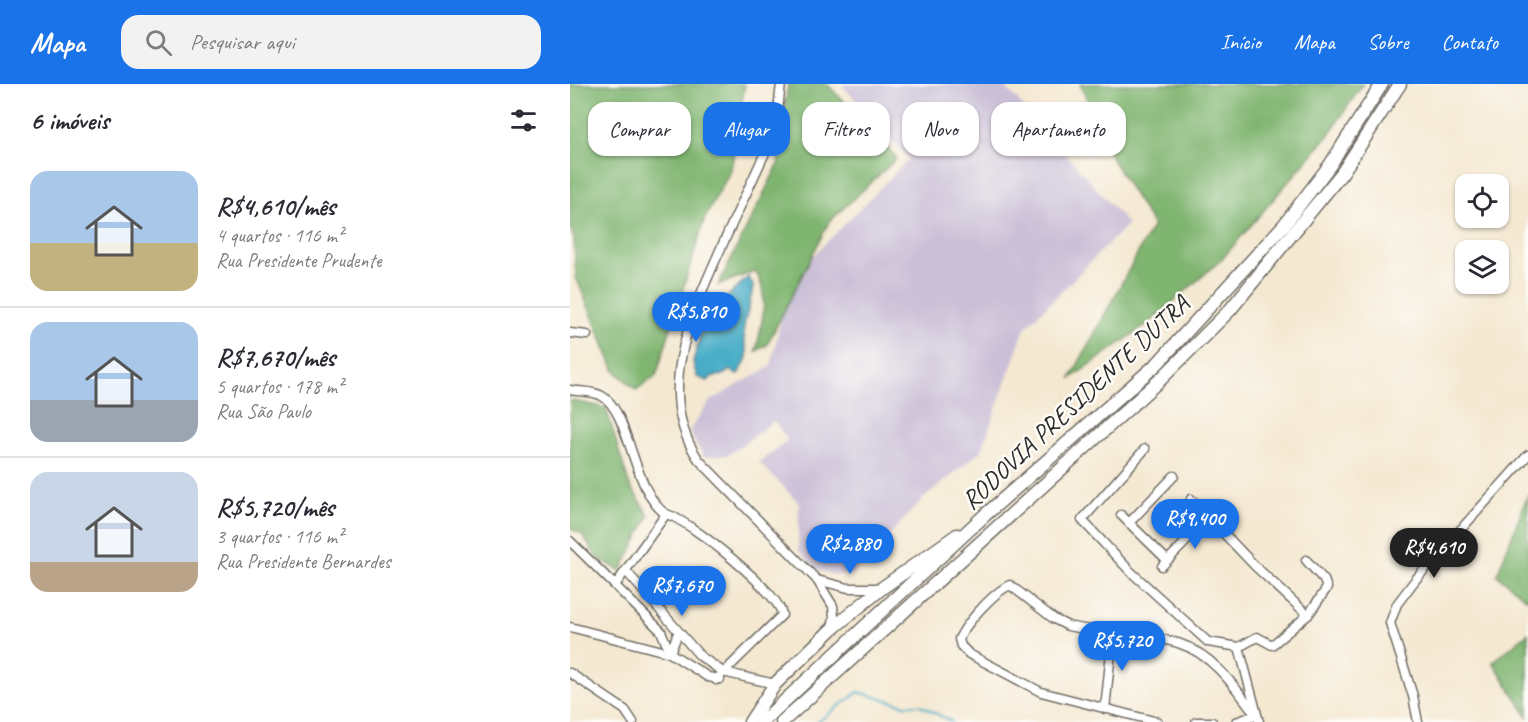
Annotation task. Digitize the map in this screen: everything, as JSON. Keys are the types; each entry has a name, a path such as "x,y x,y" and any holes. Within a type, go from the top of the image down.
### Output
{"highway":[{"name":"RODOVIA PRESIDENTE DUTRA","path":"762,722 839,653 985,515 1157,364 1248,268 1330,165 1382,84"},
{"name":"RODOVIA PRESIDENTE DUTRA","path":"782,722 1162,378 1230,310 1342,173 1400,84"},
{"path":"750,722 775,684 832,630 882,588 985,515"}],"street":[{"path":"781,84 777,118 769,144 686,331 678,406 688,444 699,460 817,580 833,606 832,630"},
{"path":"570,333 587,335"},
{"path":"570,390 599,394 610,403 638,472 659,509 666,514 678,517 697,530 757,582 782,609 779,620 727,673 716,680 670,653 570,627"},
{"path":"1145,449 1082,520 1130,571 1208,642 1239,647 1257,637 1272,645 1308,615 1327,588 1324,579 1306,560"},
{"path":"1418,722 1413,696 1390,623 1392,611 1416,579 1528,455"},
{"path":"1129,523 1174,476"},
{"path":"1191,499 1308,615"},
{"path":"616,584 666,514"},
{"path":"1121,515 1164,563 1209,518"},
{"path":"570,541 661,631 670,653"},
{"path":"626,572 700,656 727,673 775,684"},
{"path":"817,580 848,588 882,588"},
{"path":"1158,722 1041,692 969,654 958,639 963,630 1000,592 1007,586 1012,586 1054,619 1068,626 1179,644 1198,653 1233,684 1257,718"},
{"path":"670,653 678,633"},
{"path":"1104,709 1113,633"},
{"path":"1239,647 1250,682 1257,718"},
{"path":"570,673 625,710 633,722"},
{"path":"1236,722 1257,718"},
{"path":"1196,722 1212,722"}],"shaded area":[{"path":"841,84 1003,84 1019,102 991,102 991,156 1067,156 1128,224 1025,328 981,451 924,498 853,574 836,575 817,570 798,550 799,503 759,462 788,440 774,421 728,455 704,457 689,431 710,401 771,366 781,319 801,268 909,159 906,156 979,156 979,102 902,102 902,151 890,138 890,102 857,102"}],"green space":[{"path":"570,84 745,84 742,102 703,102 703,156 733,156 731,170 705,218 656,376 636,390 615,371 576,277 574,239 570,227"},
{"path":"788,84 827,84 844,102 802,102 802,156 890,156 890,151 897,158 829,222 767,345 756,351 762,320 763,299 760,280 755,271 718,285 778,165 779,156 790,156 790,102 786,102"},
{"path":"1080,84 1363,84 1327,137 1222,259 1149,323 1070,379 1153,225 1111,156 1126,156 1126,102 1088,102"},
{"path":"570,400 606,408 629,484 649,516 621,571 597,558 583,535 570,528"},
{"path":"1528,494 1528,600 1497,575"},
{"path":"1528,633 1528,717 1493,662"}],"water":[{"path":"748,277 753,285 744,327 747,355 743,366 737,375 730,370 723,375 711,377 708,381 697,377 693,362 705,318"}],"waterway":[{"path":"818,722 858,692 905,705 920,705 952,722"}]}
